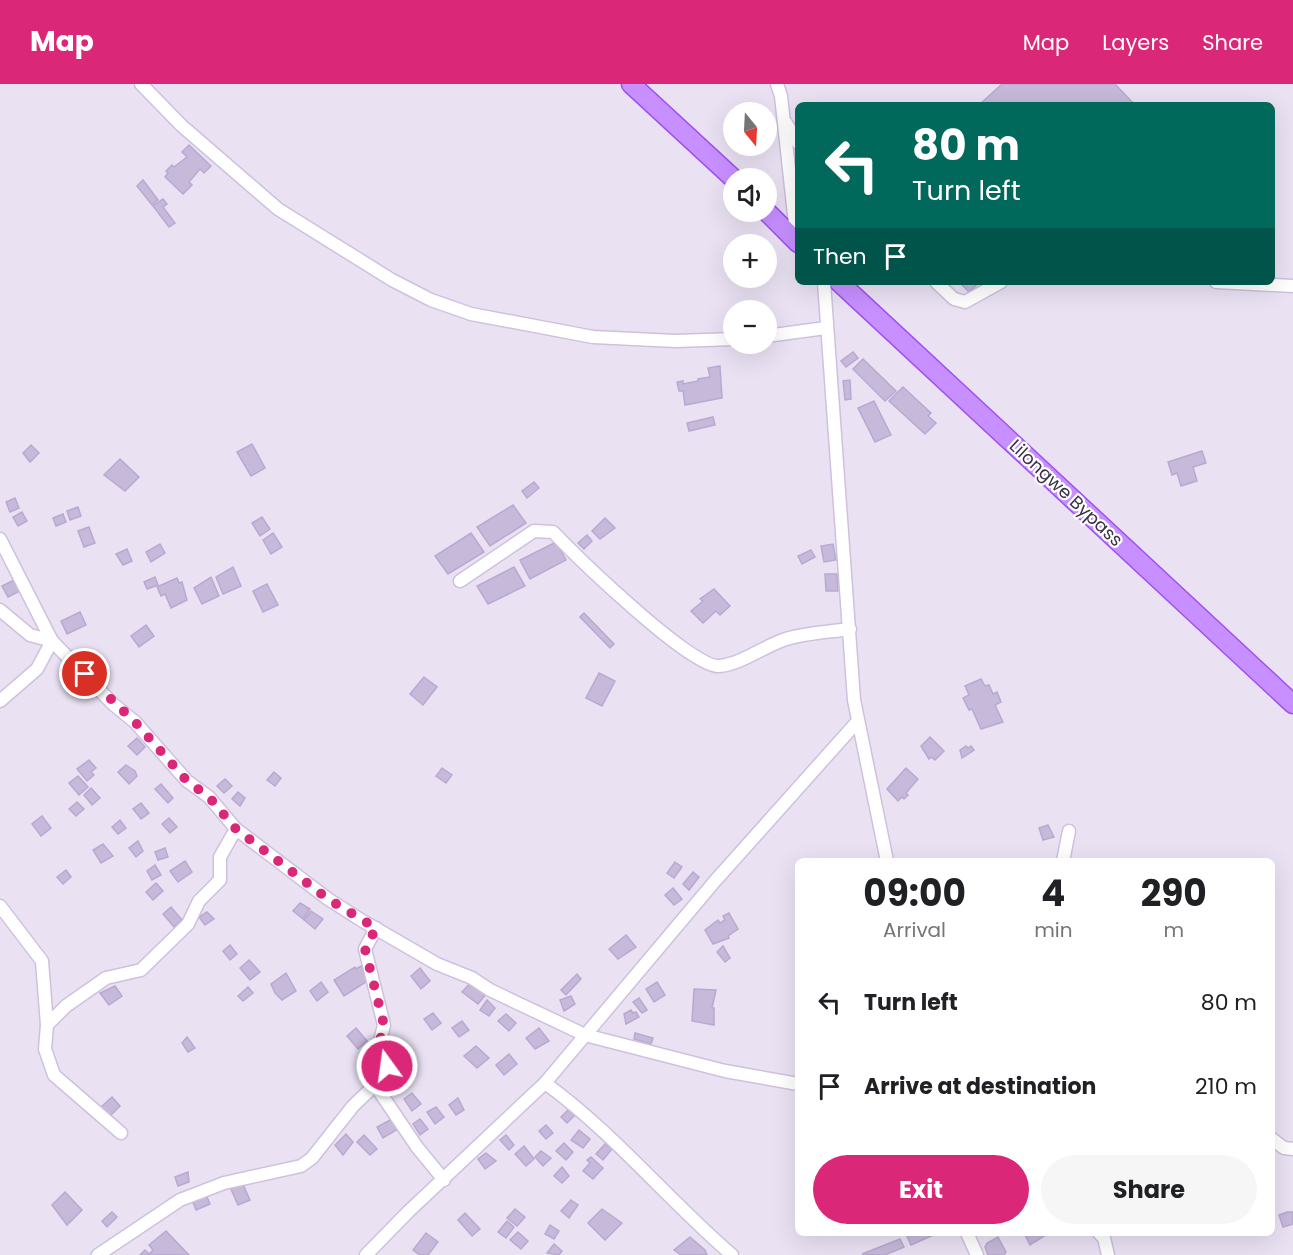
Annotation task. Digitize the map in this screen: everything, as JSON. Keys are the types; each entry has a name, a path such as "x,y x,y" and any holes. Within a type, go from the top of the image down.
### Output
{"main road":[{"path":"631,84 723,169"},
{"path":"777,222 795,239"},
{"name":"Lilongwe Bypass","path":"841,285 1293,704"}],"street":[{"path":"141,84 182,126 278,209 392,280 430,300 471,314 593,337 675,341 723,339"},
{"path":"777,84 795,217"},
{"path":"783,118 795,138"},
{"path":"824,285 857,723 886,858"},
{"path":"939,285 954,299 965,302 996,285"},
{"path":"1274,285 1293,286"},
{"path":"777,335 826,328"},
{"path":"460,581 534,531 553,532 582,562 654,625 708,665 724,665 787,638 850,629"},
{"path":"0,539 52,641 113,704 135,722 187,781 209,797 236,829 328,899 437,964 472,978 490,990 585,1035 725,1071 795,1083"},
{"path":"0,610 30,635 52,641"},
{"path":"0,700 37,669 52,641"},
{"path":"366,1255 545,1083 715,881 857,723"},
{"path":"47,1025 66,1006 106,978 141,970 188,924 199,901 220,880 220,857 236,829"},
{"path":"1064,858 1069,831"},
{"path":"0,906 42,961 47,1025 45,1049 54,1075 121,1134"},
{"path":"98,1255 180,1200 224,1183 301,1166 312,1158 353,1106 375,1085 387,1066 380,1041 384,1025 365,949 376,928"},
{"path":"545,1083 580,1109 647,1176 732,1255"},
{"path":"375,1085 444,1180"},
{"path":"1275,1143 1293,1149"},
{"path":"968,1236 977,1255"},
{"path":"1104,1236 1108,1255"}],"building":[{"path":"1002,84 1115,84 1132,102 982,102"},
{"path":"189,145 211,166 204,173 200,169 189,182 192,185 183,194 165,177 168,173 166,171 172,165 174,167 187,157 182,152"},
{"path":"143,180 158,200 152,205 137,186"},
{"path":"163,199 167,204 163,207 175,223 169,227 153,206"},
{"path":"962,285 977,285 969,292"},
{"path":"853,352 858,358 846,367 841,361"},
{"path":"863,359 896,391 885,401 853,369"},
{"path":"720,366 722,398 685,405 683,391 679,391 677,382 683,381 683,384 710,377 708,368"},
{"path":"850,380 851,399 845,400 843,381"},
{"path":"903,387 931,413 928,416 936,423 925,434 889,401"},
{"path":"874,401 891,435 875,442 858,408"},
{"path":"713,417 715,425 689,431 687,423"},
{"path":"252,444 265,468 251,476 237,452"},
{"path":"31,445 39,453 30,462 23,453"},
{"path":"1202,451 1206,463 1193,467 1197,481 1181,486 1177,473 1172,475 1168,462"},
{"path":"120,459 139,477 125,491 104,475"},
{"path":"534,482 539,488 527,498 522,491"},
{"path":"15,498 19,508 10,512 6,502"},
{"path":"513,505 526,523 490,546 477,527"},
{"path":"78,507 81,516 70,520 67,511"},
{"path":"22,512 27,521 18,526 13,517"},
{"path":"63,514 66,522 56,526 53,518"},
{"path":"262,517 270,529 260,536 252,523"},
{"path":"605,518 615,528 600,539 592,531"},
{"path":"89,527 95,543 84,547 78,531"},
{"path":"273,533 282,547 271,554 263,540"},
{"path":"471,533 484,552 448,574 435,556"},
{"path":"587,535 592,541 584,549 578,543"},
{"path":"556,542 566,560 530,579 520,560"},
{"path":"160,544 165,553 151,562 146,552"},
{"path":"833,544 836,560 824,562 821,546"},
{"path":"127,549 132,561 123,565 116,554"},
{"path":"811,550 815,557 802,564 798,556"},
{"path":"233,567 241,586 223,594 216,577"},
{"path":"514,567 525,586 488,604 477,586"},
{"path":"825,574 837,574 838,591 826,591"},
{"path":"155,577 158,585 147,589 144,582"},
{"path":"211,577 219,596 202,604 194,588"},
{"path":"177,578 179,583 182,582 187,600 171,608 165,594 161,596 157,587"},
{"path":"14,580 20,591 8,597 2,586"},
{"path":"267,584 278,605 263,612 253,591"},
{"path":"714,589 730,606 720,615 716,611 703,623 691,611 703,601 700,599"},
{"path":"80,612 86,625 67,634 61,621"},
{"path":"584,613 614,644 610,648 580,617"},
{"path":"146,625 154,636 139,647 131,636"},
{"path":"599,673 615,681 602,706 586,698"},
{"path":"424,677 437,687 423,705 410,694"},
{"path":"981,679 985,686 989,685 993,694 997,692 1001,702 995,705 1003,722 981,729 972,709 969,710 963,698 969,695 965,686"},
{"path":"930,737 944,751 935,760 931,757 929,759 921,746"},
{"path":"137,738 145,747 137,755 128,746"},
{"path":"966,746 968,748 971,746 974,750 962,758 960,750"},
{"path":"89,760 96,768 91,772 94,775 87,781 77,769"},
{"path":"126,765 135,771 137,776 129,784 118,772"},
{"path":"442,768 452,775 446,783 436,776"},
{"path":"906,768 918,779 906,793 908,795 898,801 887,789"},
{"path":"274,772 281,778 275,786 267,780"},
{"path":"78,776 88,787 79,795 69,783"},
{"path":"225,779 232,786 224,793 217,786"},
{"path":"161,784 173,798 168,803 155,789"},
{"path":"91,788 100,798 92,805 84,795"},
{"path":"238,792 245,798 240,806 232,799"},
{"path":"77,802 84,809 76,816 69,809"},
{"path":"141,803 149,813 141,819 133,809"},
{"path":"42,816 51,828 41,836 32,824"},
{"path":"169,818 177,827 170,833 162,824"},
{"path":"120,820 126,828 118,834 112,827"},
{"path":"1048,825 1054,837 1043,840 1039,828"},
{"path":"138,841 143,851 136,857 129,848"},
{"path":"103,844 113,856 101,863 93,850"},
{"path":"165,848 168,857 158,860 155,852"},
{"path":"185,861 192,872 178,882 170,871"},
{"path":"675,862 682,867 674,878 667,873"},
{"path":"155,865 161,875 152,880 147,871"},
{"path":"66,870 71,877 63,884 57,877"},
{"path":"693,872 699,877 689,890 683,884"},
{"path":"156,883 163,891 153,900 146,892"},
{"path":"673,888 682,899 674,905 665,895"},
{"path":"300,903 310,909 303,919 293,911"},
{"path":"171,907 182,920 174,927 163,914"},
{"path":"311,911 323,919 315,929 304,920"},
{"path":"207,912 214,919 205,925 199,917"},
{"path":"729,913 738,929 728,936 729,938 713,944 705,930 718,920 720,923 725,920 723,916"},
{"path":"626,935 636,947 618,959 609,949"},
{"path":"230,945 237,954 230,960 223,951"},
{"path":"723,946 730,958 725,962 717,952"},
{"path":"249,960 260,972 250,980 240,968"},
{"path":"361,966 369,980 344,996 334,980 355,967 356,969"},
{"path":"420,968 430,981 421,989 411,976"},
{"path":"286,973 296,991 282,1000 275,993 271,984"},
{"path":"577,974 581,979 566,995 561,990"},
{"path":"472,981 487,993 478,1004 462,992"},
{"path":"321,982 328,992 317,1001 310,991"},
{"path":"657,982 665,995 654,1002 646,989"},
{"path":"115,986 122,996 109,1005 100,993"},
{"path":"248,987 253,993 243,1001 238,996"},
{"path":"694,989 716,990 712,1008 714,1008 714,1025 692,1021"},
{"path":"571,996 575,1004 564,1011 560,1000"},
{"path":"639,998 647,1010 642,1013 633,1002"},
{"path":"487,1000 495,1008 489,1016 480,1010"},
{"path":"631,1010 639,1017 626,1024 624,1014"},
{"path":"433,1013 441,1023 432,1030 424,1019"},
{"path":"506,1014 516,1023 509,1031 498,1021"},
{"path":"462,1021 469,1030 459,1037 452,1028"},
{"path":"356,1028 367,1041 358,1049 347,1036"},
{"path":"539,1028 549,1041 535,1049 526,1038"},
{"path":"635,1033 653,1038 651,1044 634,1039"},
{"path":"187,1037 195,1048 188,1052 182,1043"},
{"path":"476,1046 489,1058 477,1068 464,1056"},
{"path":"509,1054 517,1064 504,1075 496,1065"},
{"path":"379,1056 383,1066 375,1071 369,1063"},
{"path":"412,1093 421,1104 412,1111 404,1099"},
{"path":"112,1097 120,1106 110,1116 101,1107"},
{"path":"458,1098 464,1110 456,1115 449,1105"},
{"path":"436,1107 444,1117 435,1124 427,1112"},
{"path":"570,1108 576,1114 567,1123 561,1117"},
{"path":"392,1119 398,1129 383,1138 377,1127"},
{"path":"420,1119 428,1129 420,1135 413,1124"},
{"path":"546,1125 553,1133 546,1139 539,1131"},
{"path":"579,1130 590,1139 583,1148 571,1140"},
{"path":"346,1134 353,1142 343,1155 335,1145"},
{"path":"364,1135 377,1149 370,1155 357,1142"},
{"path":"506,1135 514,1145 509,1150 500,1140"},
{"path":"564,1143 573,1152 566,1160 556,1151"},
{"path":"605,1144 612,1149 603,1160 596,1154"},
{"path":"524,1146 534,1159 526,1166 515,1154"},
{"path":"541,1151 551,1158 543,1166 535,1157"},
{"path":"486,1153 496,1161 485,1169 478,1159"},
{"path":"591,1157 603,1168 593,1179 583,1171 590,1163 587,1160"},
{"path":"562,1167 569,1176 562,1183 554,1176"},
{"path":"188,1172 189,1182 178,1186 175,1177"},
{"path":"242,1182 250,1200 238,1205 230,1187"},
{"path":"65,1192 82,1210 67,1225 52,1205"},
{"path":"205,1192 210,1204 196,1210 191,1197"},
{"path":"571,1200 578,1205 569,1218 561,1211"},
{"path":"515,1209 525,1217 517,1226 507,1218"},
{"path":"602,1209 622,1223 605,1240 588,1223"},
{"path":"112,1212 117,1217 107,1227 102,1221"},
{"path":"1293,1212 1293,1224 1283,1227 1279,1215"},
{"path":"465,1213 480,1229 472,1236 458,1220"},
{"path":"507,1221 514,1227 506,1238 498,1232"},
{"path":"550,1225 559,1231 554,1239 545,1234"},
{"path":"166,1231 189,1255 140,1255 145,1250 149,1254 153,1250 149,1245"},
{"path":"518,1232 528,1241 521,1249 510,1240"},
{"path":"426,1233 438,1242 428,1255 420,1255 413,1250"},
{"path":"907,1236 931,1236 911,1245"},
{"path":"1026,1236 1044,1236 1030,1245"},
{"path":"690,1237 705,1250 707,1255 681,1255 674,1250"},
{"path":"998,1237 1006,1252 1004,1255 988,1255 985,1247 987,1243"},
{"path":"900,1239 904,1247 885,1255 862,1254"},
{"path":"554,1244 562,1251 559,1255 547,1253"}],"route":[{"path":"85,674 113,704 135,722 187,781 209,797 236,829 328,899 376,928 365,949 376,985 379,1011 384,1025 380,1041 387,1066"}]}
